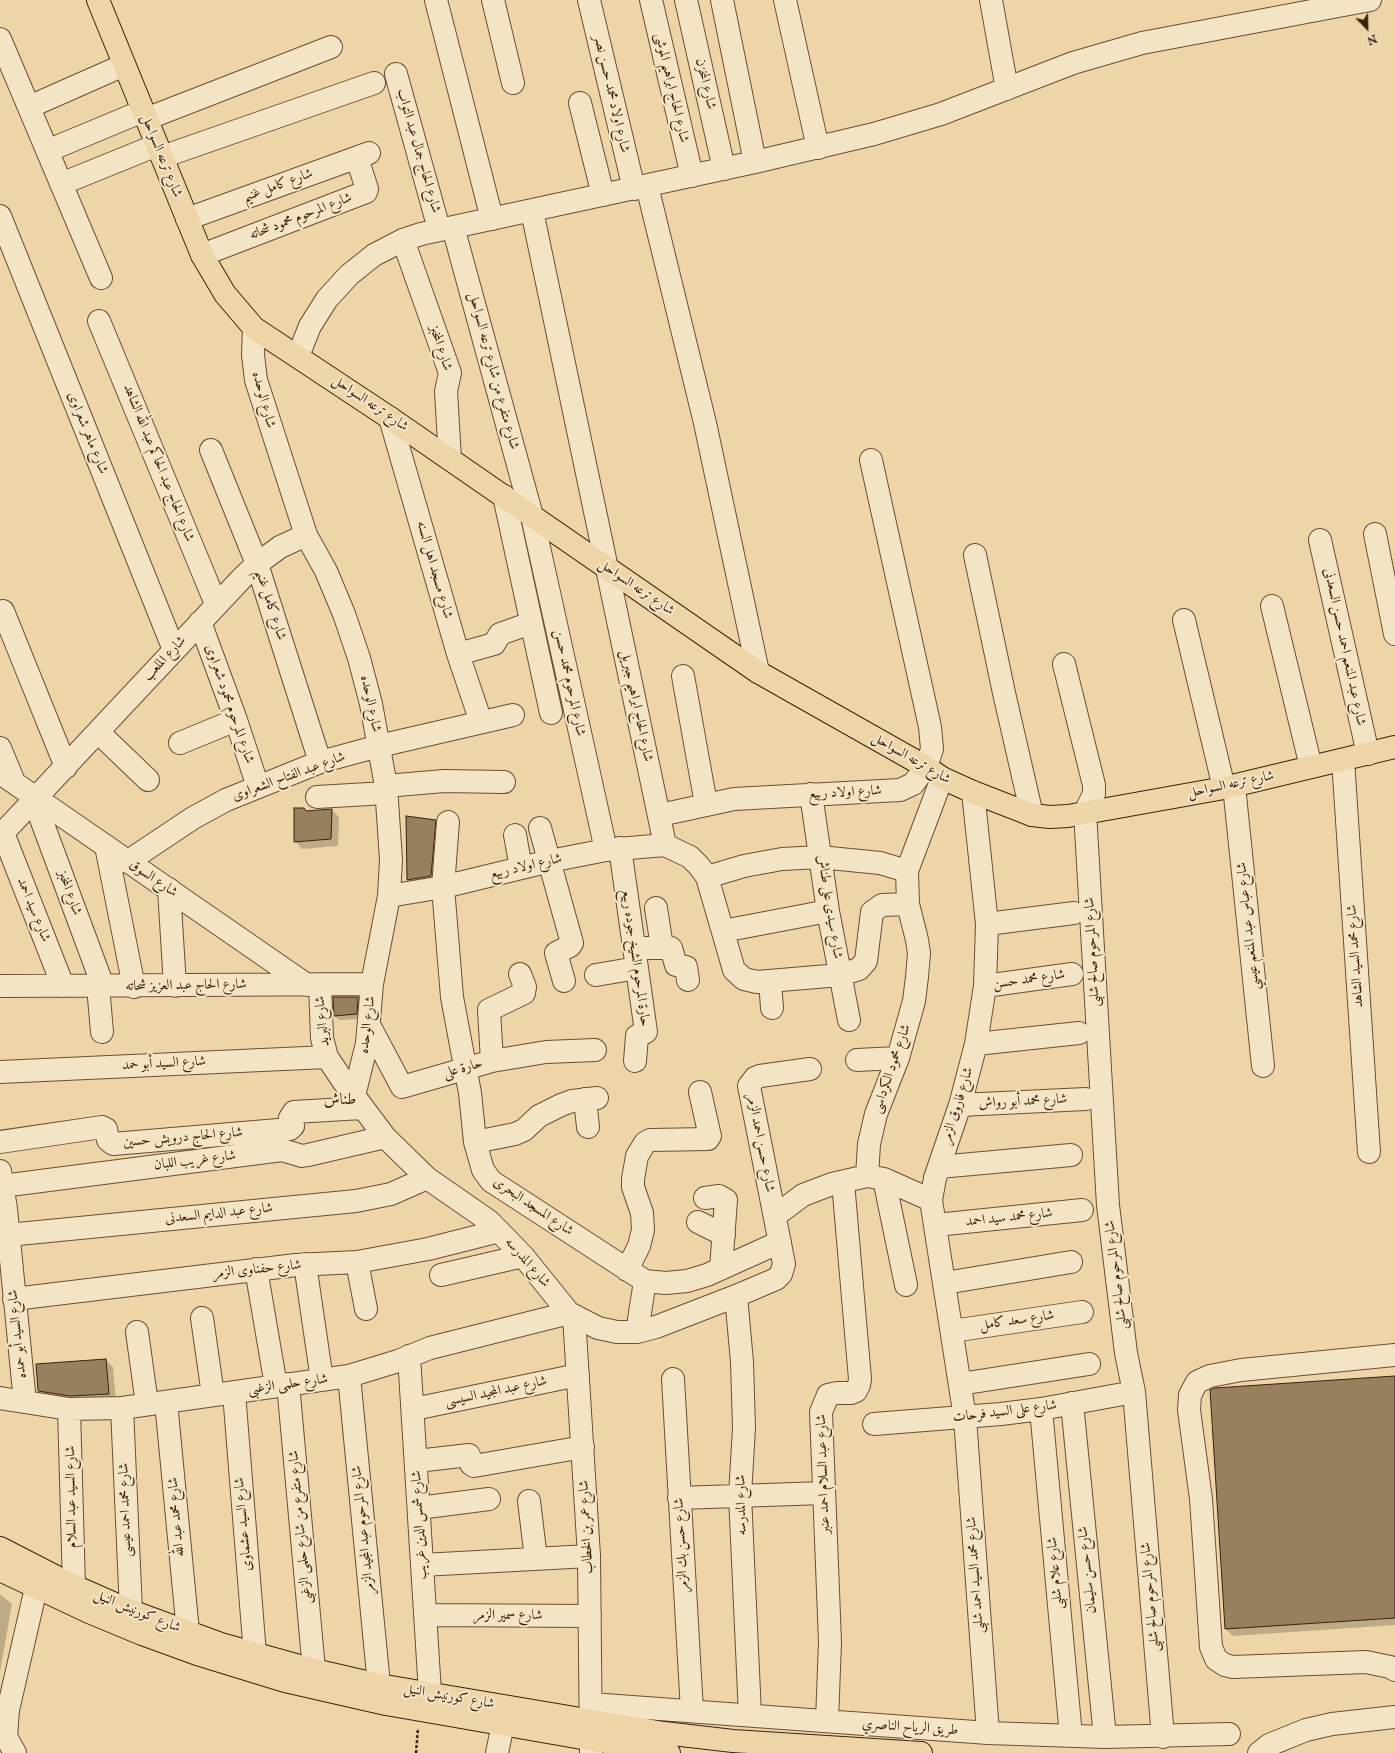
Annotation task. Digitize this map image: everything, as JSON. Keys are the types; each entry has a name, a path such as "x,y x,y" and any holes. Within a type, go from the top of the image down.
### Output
{"main road":[{"name":"شارع ترعه السواحل","path":"98,0 202,255 225,294 254,328 390,418 758,672 934,773 973,792 1032,814 1050,817 1229,787 1395,747"},
{"name":"شارع كورنيش النيل","path":"0,1548 74,1586 131,1611 188,1632 255,1654 314,1670 379,1685 425,1702 503,1724 664,1733 733,1741 921,1753"},
{"name":"شارع كورنيش النيل","path":"0,1570 36,1588 142,1634 218,1661 305,1686 425,1702 591,1729 665,1753"}],"street":[{"path":"436,0 492,219"},
{"path":"493,0 513,83"},
{"name":"شارع اولاد محمد حسن نصر","path":"589,0 705,423 758,672"},
{"name":"شارع الحاج ابراهيم الموشى","path":"651,0 692,176"},
{"name":"شارع المخزن","path":"686,0 724,169"},
{"path":"722,0 755,162"},
{"path":"785,0 818,148"},
{"path":"991,0 1007,89"},
{"path":"298,356 310,326 332,294 349,275 374,255 403,240 446,228 532,211 818,148 908,125 1073,63 1142,43 1370,0"},
{"path":"0,39 101,278"},
{"path":"47,151 331,47"},
{"path":"29,107 124,66"},
{"name":"شارع الحاج جمال عبد التواب","path":"396,74 446,228"},
{"path":"61,184 159,151 374,83"},
{"path":"580,104 603,195"},
{"name":"شارع كامل غنيم","path":"187,219 363,155"},
{"name":"شارع المرحوم محمود شحاته","path":"202,255 366,192 367,189 363,155"},
{"name":"شارع الحاج ابراهيم جبريل","path":"532,211 665,845"},
{"name":"شارع ماهر شعراوى","path":"0,216 174,650"},
{"name":"شارع متفرع من شارع ترعه السواحل","path":"446,228 532,516"},
{"name":"شارع المخبز","path":"403,240 450,373 446,391 450,459"},
{"name":"شارع الحاج عبد الحاكم عبد الله الشاهد","path":"100,322 216,604"},
{"name":"شارع الوحده","path":"254,328 253,355 256,380 306,535 326,571 360,658 379,746 386,790 390,860 389,896 372,984 369,1025 361,1070 358,1102"},
{"name":"شارع مسجد اهل السنه","path":"390,418 458,654 481,722"},
{"name":"شارع كامل غنيم","path":"211,450 257,564 320,762"},
{"name":"شارع محمود الكرداسى","path":"871,460 930,727 934,773 907,871 908,904 917,940 918,969 914,1001 898,1058 876,1114 869,1144 876,1177 906,1284"},
{"path":"504,496 551,713"},
{"name":"شارع المرحوم محمد حسن","path":"532,516 613,849"},
{"path":"1374,534 1395,634"},
{"name":"شارع الملعب","path":"1,834 66,767 216,604 257,564 280,548 306,535"},
{"name":"شارع عبد المنعم احمد حسن السعدنى","path":"1320,540 1368,754"},
{"path":"975,555 1004,693 1032,814"},
{"path":"1272,606 1311,768"},
{"path":"2,611 66,767"},
{"name":"شارع عباس عبد المنعم عيسي","path":"1184,620 1229,787 1263,1066"},
{"name":"شارع المرحوم محمود شعراوى","path":"200,622 236,720 258,787"},
{"path":"458,654 494,644 500,634 531,623"},
{"path":"1064,664 1094,785 1094,794 1085,812"},
{"path":"683,676 706,804"},
{"name":"شارع عبد الفتاح الشعراوى","path":"127,862 193,818 226,800 320,762 379,746 513,715"},
{"path":"180,743 236,720"},
{"path":"98,732 148,780"},
{"path":"0,748 7,777"},
{"name":"شارع محمد السيد الشاهد","path":"1343,760 1369,1152"},
{"name":"شارع اولاد ربيع","path":"660,816 734,798 900,790 934,773"},
{"name":"شارع السوق","path":"7,777 35,799 106,846 127,862 313,985"},
{"path":"316,797 386,790 444,781 504,782"},
{"name":"شارع فاروق الزمر","path":"965,1418 931,1200 932,1189 960,1105 976,1044 985,986 987,924 973,792"},
{"name":"شارع سيدى على طناش","path":"811,794 828,911 849,1020"},
{"name":"شارع المخبز","path":"35,799 100,986 102,1032"},
{"name":"شارع المرحوم صالح شلبى","path":"1085,812 1108,1205 1126,1353 1134,1392 1163,1737"},
{"name":"شارع المسجد البحرى","path":"448,822 443,887 454,1019 466,1069 475,1142 483,1170 491,1181 636,1275 666,1283 687,1282 721,1269 780,1242"},
{"path":"540,828 572,943 570,946 556,952 564,980"},
{"name":"شارع سيد احمد","path":"1,834 63,986"},
{"path":"515,835 521,868"},
{"path":"665,845 690,857 699,866 707,878 734,970 744,979 757,982 840,975 859,969 866,961 870,917 876,907 882,905 908,904"},
{"name":"شارع اولاد ربيع","path":"389,896 443,887 550,861 613,849 665,845"},
{"path":"106,846 134,987"},
{"name":"حارة المرحوم الشيخ جوده ربيع","path":"613,849 636,958 646,1032 637,1036 635,1061"},
{"path":"707,878 744,866 774,860 820,857 880,863 907,871"},
{"path":"169,889 175,986"},
{"path":"656,908 662,947"},
{"path":"723,932 828,911"},
{"path":"987,924 1074,913"},
{"path":"596,975 662,947 672,948 676,965 686,967 688,980"},
{"name":"شارع محمد حسن","path":"985,986 1072,974"},
{"path":"770,981 772,1008"},
{"name":"شارع الحاج عبد العزيز شحاته","path":"0,986 134,987 372,984"},
{"name":"شارع البريد","path":"313,985 322,1038 327,1057 358,1102"},
{"path":"492,1062 490,1010 512,986"},
{"name":"حارة على","path":"369,1025 402,1087 492,1062 546,1052 595,1050"},
{"path":"976,1044 1079,1033"},
{"name":"شارع السيد أبو حمد","path":"0,1072 327,1057"},
{"path":"857,1060 898,1058"},
{"name":"شارع حسن احمد الزمر","path":"784,1264 749,1086 755,1078 760,1076 810,1069"},
{"path":"638,1332 636,1275 639,1246 643,1230 642,1213 625,1165 644,1143 650,1140 708,1139 710,1136 700,1092"},
{"path":"475,1142 515,1134 524,1130 539,1116 549,1110 572,1101 591,1098 588,1127"},
{"name":"شارع محمد أبو رواش","path":"960,1105 1086,1099"},
{"name":"شارع المدرسه","path":"358,1102 385,1137 427,1178 489,1221 523,1256 572,1314 598,1328 617,1332 638,1332 656,1327 776,1279 781,1274 784,1264"},
{"name":"شارع الحاج درويش حسين","path":"0,1142 102,1127 106,1129 108,1140 113,1144 290,1129 293,1126 290,1118 294,1112 358,1102"},
{"name":"شارع غريب اللبان","path":"1,1178 282,1150 302,1156 385,1137"},
{"path":"939,1167 1071,1155"},
{"path":"775,1216 803,1195 832,1184 876,1177 908,1188 931,1200"},
{"name":"شارع السيد أبو حمده","path":"1,1178 3,1209 8,1235 25,1402"},
{"name":"شارع عبد الدايم السعدنى","path":"8,1235 356,1201 391,1194 427,1178"},
{"name":"شارع عبد السلام احمد عنبر","path":"827,1721 830,1642 821,1412 823,1402 828,1395 837,1393 851,1393 856,1391 860,1378 843,1182"},
{"path":"705,1198 719,1196 726,1200 721,1269"},
{"name":"شارع محمد سيد احمد","path":"936,1225 1082,1210"},
{"path":"698,1222 724,1235"},
{"name":"شارع حفناوى الزمر","path":"14,1299 256,1269 305,1264 357,1262 428,1249 499,1231"},
{"path":"441,1276 523,1256"},
{"path":"357,1262 366,1309"},
{"path":"945,1283 1071,1262"},
{"path":"305,1264 322,1380"},
{"name":"شارع متفرع من شارع حلمى الزغبى","path":"256,1269 282,1385 314,1670"},
{"name":"شارع المدرسه","path":"736,1296 742,1362 744,1428 740,1495 750,1715"},
{"name":"شارع سعد كامل","path":"952,1331 1082,1312"},
{"name":"شارع حلمى الزغبى","path":"0,1398 70,1409 122,1408 322,1380 349,1376 430,1348 572,1314"},
{"name":"شارع عمر بن الخطاب","path":"572,1314 578,1375 589,1556 591,1729"},
{"name":"شارع السيد عشماوى","path":"202,1318 223,1394 255,1654"},
{"name":"شارع محمد عبد الله","path":"136,1332 157,1403 188,1632"},
{"path":"1395,1355 1241,1370 1210,1376 1197,1382 1190,1394 1189,1410 1201,1499 1211,1647 1216,1659 1225,1665 1233,1667 1366,1662 1390,1667 1395,1670"},
{"name":"شارع شمس الدين غريب","path":"409,1356 414,1409 425,1615 425,1702"},
{"path":"960,1384 1089,1364"},
{"name":"شارع عبد المجيد السيسى","path":"414,1409 578,1375"},
{"name":"شارع المرحوم عبد المجيد الزمر","path":"349,1376 379,1685"},
{"name":"شارع حسن بك الزمر","path":"673,1380 692,1711"},
{"name":"شارع على السيد فرحات","path":"874,1424 965,1418 1041,1409 1134,1392"},
{"name":"شارع حسن سليمان","path":"1072,1403 1105,1737"},
{"name":"شارع محمد احمد عيسى","path":"122,1408 131,1611"},
{"name":"شارع السيد عبد السلام","path":"70,1409 74,1586"},
{"name":"شارع علام شلبى","path":"1041,1409 1071,1736"},
{"name":"شارع محمد السيد احمد شلبى","path":"965,1418 988,1733"},
{"path":"417,1461 469,1455 471,1464 474,1466 583,1447"},
{"path":"679,1498 823,1493"},
{"path":"419,1508 489,1499"},
{"path":"529,1501 536,1559"},
{"path":"422,1566 589,1556"},
{"path":"15,1753 6,1737 8,1710 36,1588"},
{"name":"شارع سمير الزمر","path":"425,1615 590,1616"},
{"name":"طريق الرياح الناصري","path":"591,1729 692,1711 988,1733 1105,1737 1163,1737 1229,1734"},
{"path":"1259,1753 1269,1745 1306,1730 1332,1724 1395,1717"},
{"path":"497,1753 503,1724"}],"path":[{"path":"416,1753 425,1702"}],"building":[{"path":"294,808 304,808 306,811 332,809 331,839 294,842"},
{"path":"406,816 436,820 431,876 407,880"},
{"path":"333,997 358,997 357,1014 334,1016"},
{"path":"106,1359 109,1394 70,1396 38,1391 36,1364"},
{"path":"1395,1376 1395,1618 1225,1629 1210,1390 1215,1388"}],"district":[{"name":"طناش","path":"340,1101"}]}
